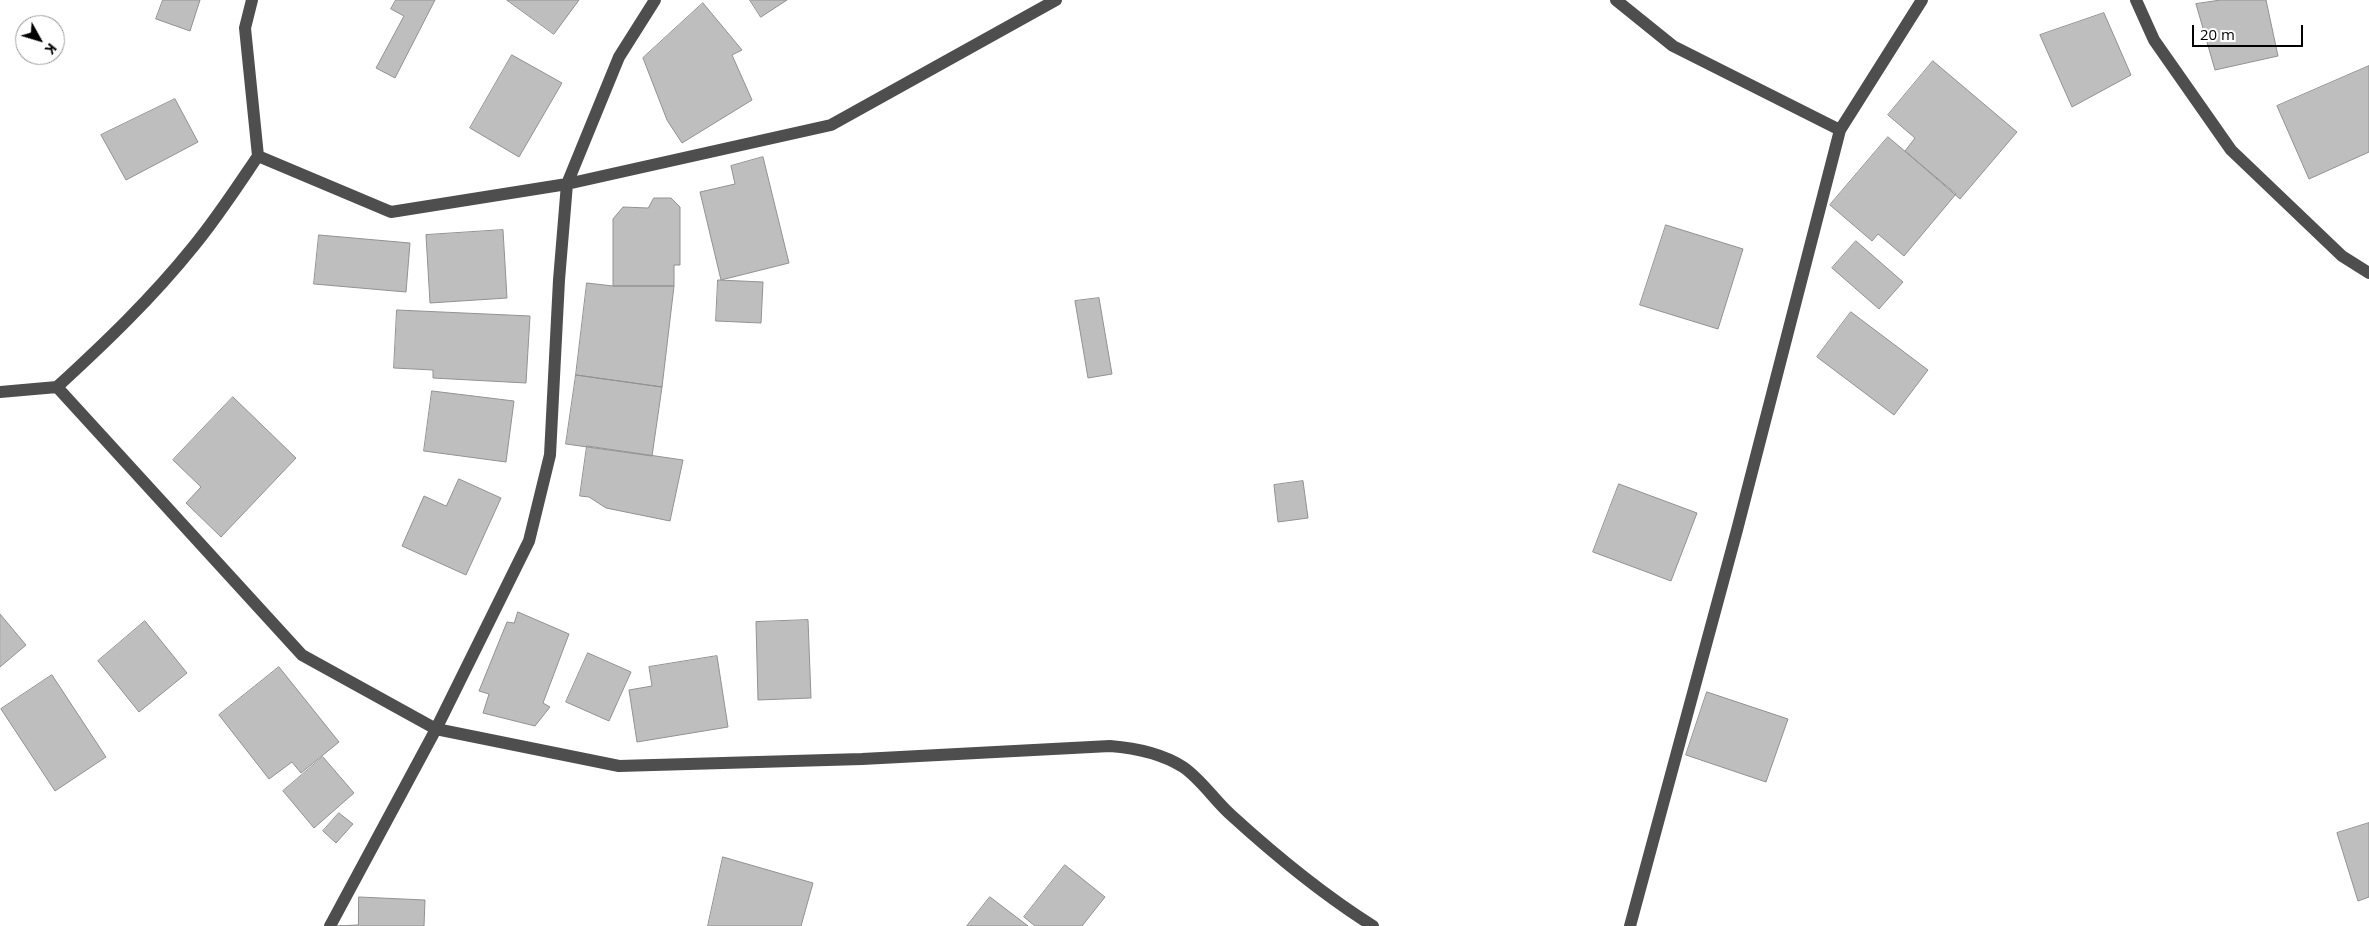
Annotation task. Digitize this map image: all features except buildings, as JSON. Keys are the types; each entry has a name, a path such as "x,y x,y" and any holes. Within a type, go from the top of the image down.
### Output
{"street":[{"path":"0,392 57,387 108,340 157,289 210,225 258,156 245,28 252,0"},
{"path":"330,926 436,729 529,541 550,455 558,280 567,184 619,57 655,0"},
{"path":"258,156 392,212 567,184 831,125 1056,0"},
{"path":"1616,0 1673,46 1840,130"},
{"path":"1630,926 1737,530 1840,130 1922,0"},
{"path":"2136,0 2154,40 2231,150 2342,256 2369,273"},
{"path":"57,387 302,655 436,729 619,766 862,759 1110,746 1130,748 1168,759 1184,768 1222,807 1262,843 1302,876 1373,926"}]}
